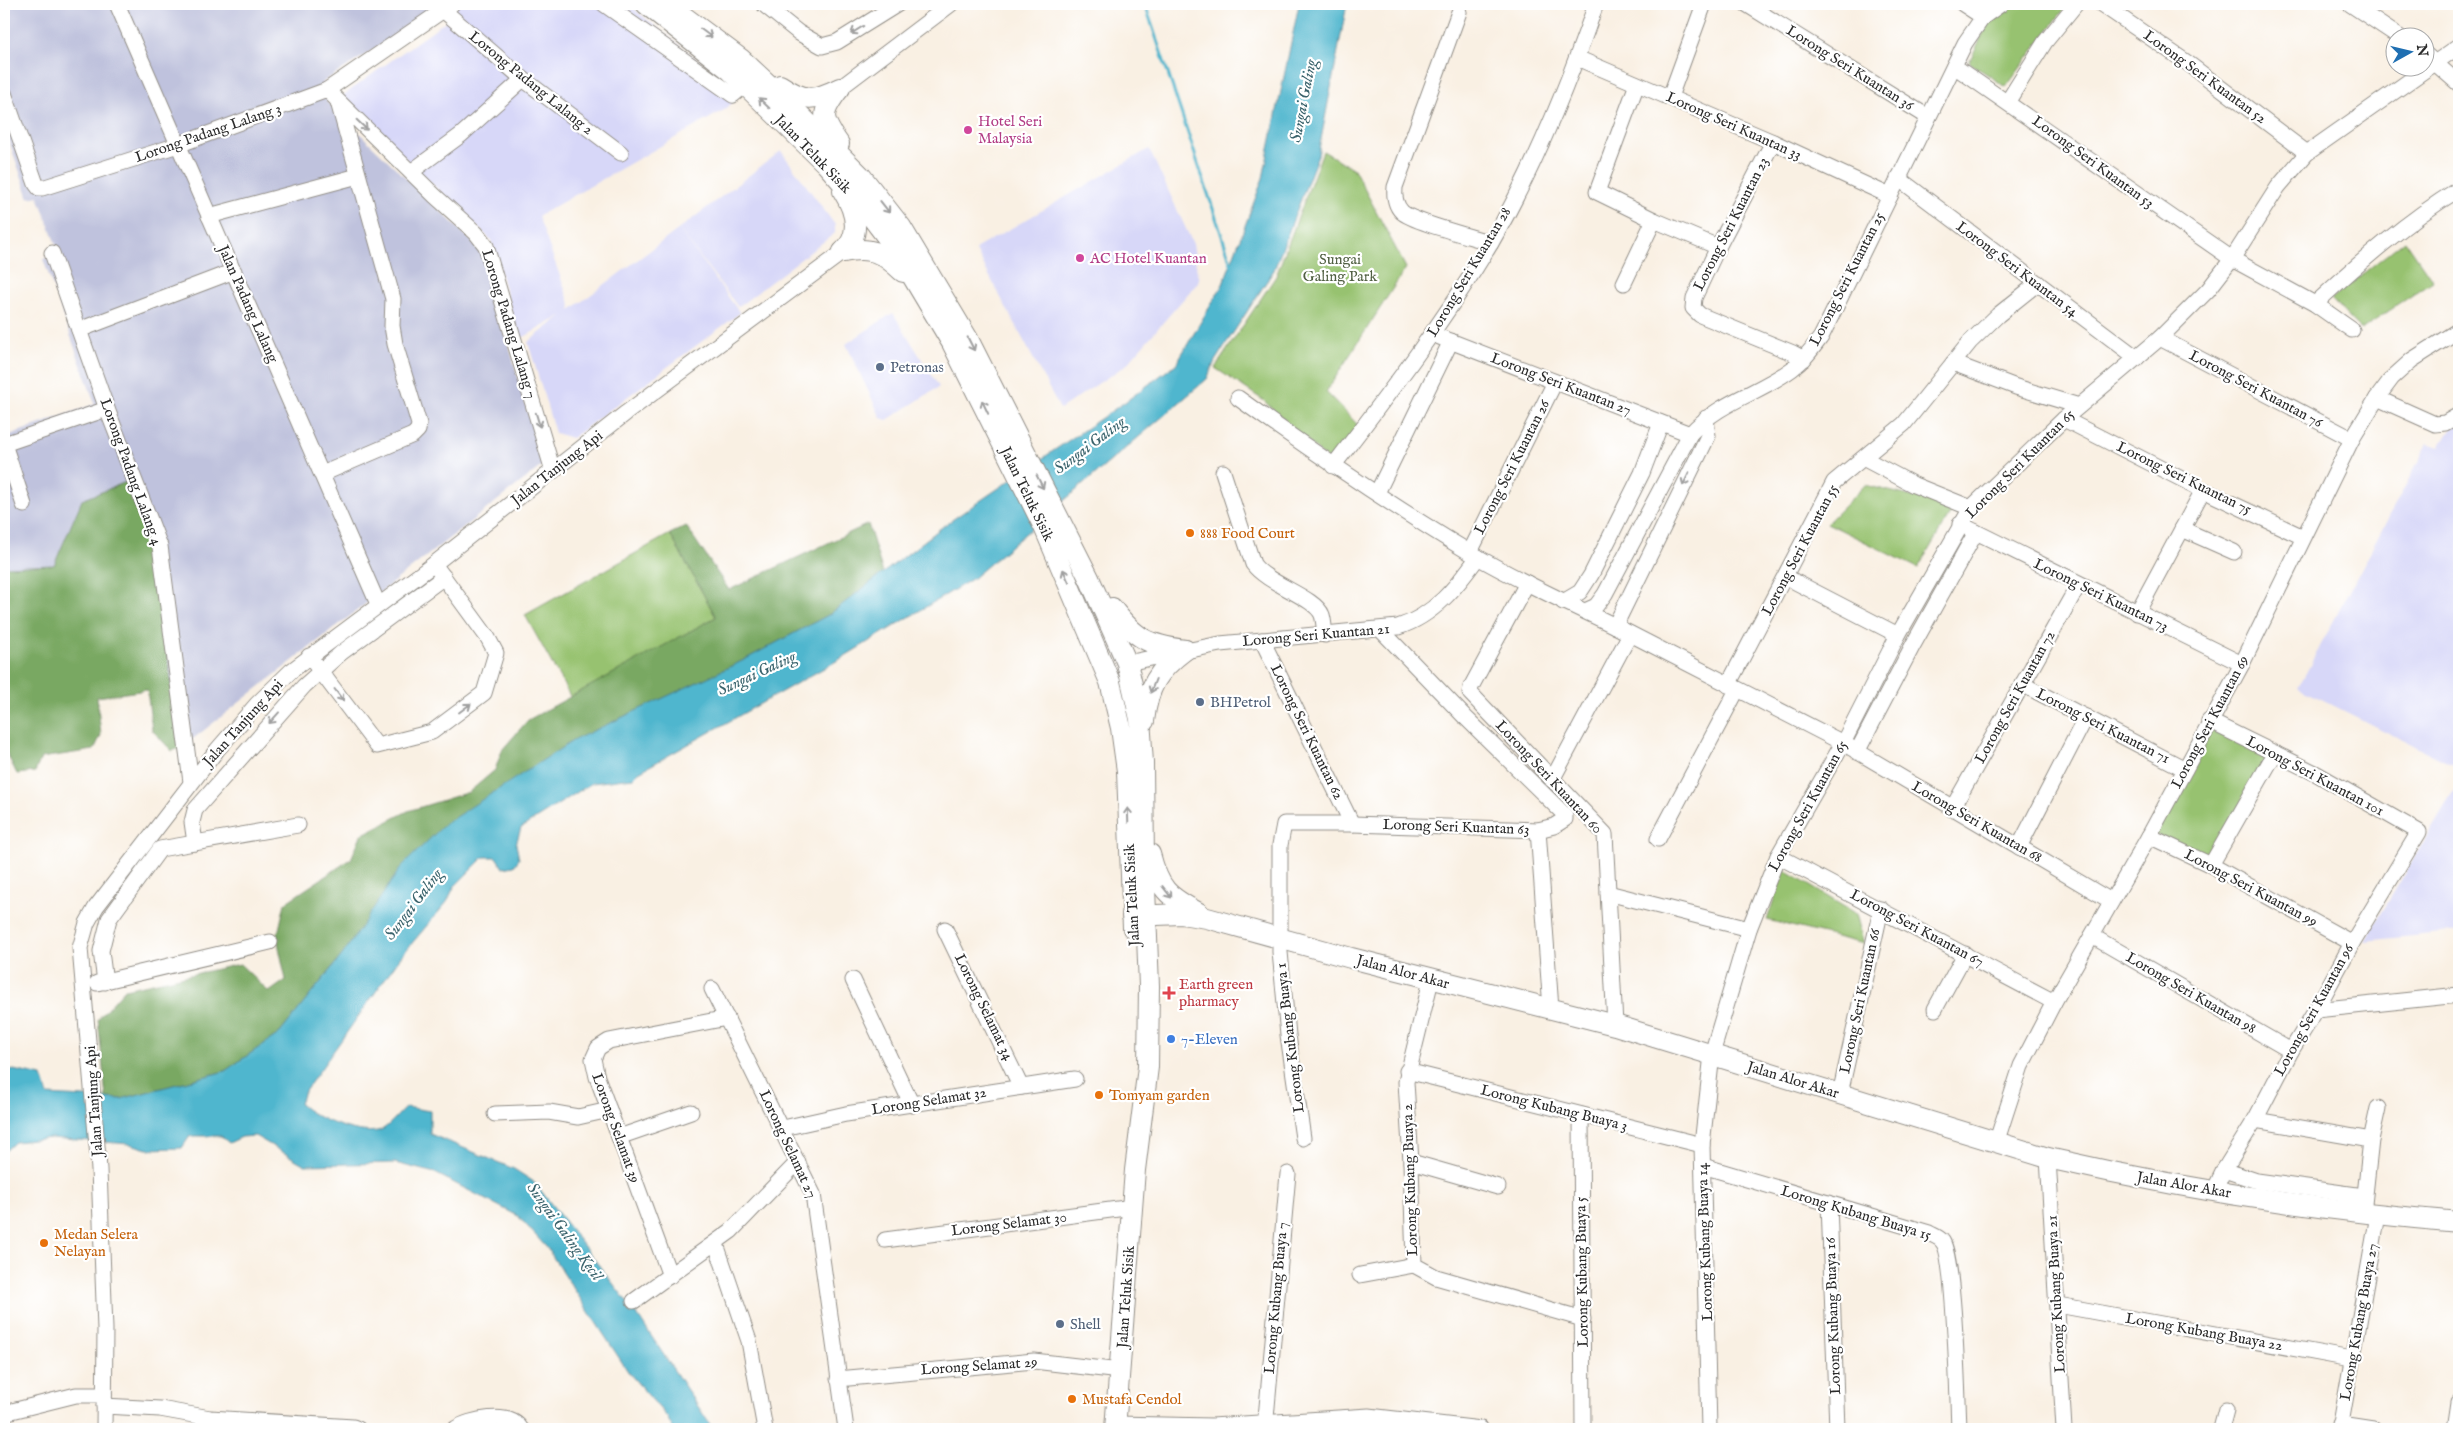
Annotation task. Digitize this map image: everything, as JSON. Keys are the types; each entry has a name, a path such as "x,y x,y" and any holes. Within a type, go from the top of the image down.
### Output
{"main road":[{"name":"Jalan Teluk Sisik","path":"655,5 741,59 861,176 901,227 925,264 968,339 1013,447 1052,523 1089,578 1127,663 1137,702 1142,739 1143,812 1137,986 1137,1085 1142,1104 1116,1427"},
{"name":"Jalan Teluk Sisik","path":"655,5 739,90 826,164 881,229 920,287 977,390 1013,447"},
{"path":"741,59 798,97 816,99 840,88"},
{"path":"840,88 825,107 824,116 827,127 861,176"},
{"path":"826,164 848,200 854,216 856,231 852,244 843,252"},
{"path":"843,252 859,249 883,254 920,287"},
{"name":"Jalan Teluk Sisik","path":"1052,523 1081,610 1110,682 1121,728 1127,772 1139,915"},
{"path":"1089,578 1136,636 1154,645 1184,650"},
{"path":"1081,610 1110,657 1120,663 1127,663"},
{"path":"1142,739 1145,710 1154,682 1164,666 1184,650"},
{"path":"1143,812 1150,853 1162,885 1171,898 1207,918"},
{"name":"Jalan Alor Akar","path":"1139,915 1181,914 1207,918 1431,980 1615,1025 2048,1158 2109,1172 2214,1191 2255,1189 2459,1222"}],"street":[{"name":"Jalan Padang Lalang","path":"117,4 378,604"},
{"path":"604,4 635,26 739,90"},
{"path":"763,4 799,33 822,46 837,42 898,4"},
{"path":"840,88 951,4"},
{"name":"Lorong Seri Kuantan 28","path":"1333,466 1432,334 1491,242 1538,147 1577,58 1596,4"},
{"path":"1670,97 1704,4"},
{"name":"Lorong Seri Kuantan 36","path":"1746,4 1928,117"},
{"path":"1963,4 1983,17"},
{"name":"Lorong Seri Kuantan 25","path":"1585,611 1596,606 1605,594 1690,434 1706,418 1735,398 1791,370 1804,359 1821,337 1954,66 1983,17 2001,4"},
{"path":"2008,101 2045,42 2076,4"},
{"name":"Lorong Seri Kuantan 52","path":"2101,4 2189,64 2307,153"},
{"path":"2350,4 2386,28"},
{"path":"635,26 655,5"},
{"name":"Lorong Padang Lalang 3","path":"4,93 39,188 333,96 447,7"},
{"name":"Lorong Padang Lalang 2","path":"447,7 523,78 621,153"},
{"path":"1459,12 1395,187 1394,198 1398,207 1413,219 1491,242"},
{"name":"Lorong Seri Kuantan 65","path":"2436,57 2459,46"},
{"name":"Lorong Seri Kuantan 33","path":"1577,58 1774,142 1890,196"},
{"path":"2436,63 2459,84"},
{"name":"Lorong Seri Kuantan 53","path":"1954,66 2008,101 2232,259 2316,304 2352,330"},
{"path":"411,172 461,135 523,78"},
{"name":"Lorong Seri Kuantan 65","path":"1712,1054 1749,930 1778,856 1843,743 1898,635 1960,524 1971,508 2064,419 2160,338 2208,290 2232,259 2278,187 2307,153 2406,78"},
{"path":"1636,84 1597,192 1654,220 1718,247"},
{"path":"322,474 414,435 418,430 395,340 393,299 333,96"},
{"name":"Lorong Padang Lalang 7","path":"333,96 476,233 486,246 553,471"},
{"name":"Lorong Seri Kuantan 23","path":"1774,142 1718,247 1694,298 1693,308 1700,315 1794,353 1804,359"},
{"path":"210,216 358,176"},
{"name":"Lorong Seri Kuantan 54","path":"1898,178 2137,358"},
{"path":"2316,304 2358,264 2408,224 2459,189"},
{"path":"1624,283 1654,220"},
{"name":"Lorong Padang Lalang 4","path":"52,252 107,409 160,546 191,782"},
{"name":"Jalan Tanjung Api","path":"104,1429 105,1329 98,1158 93,1082 80,948 87,923 121,873 217,750 263,698 309,656 434,564 626,413 843,252"},
{"path":"80,330 234,271"},
{"name":"Lorong Seri Kuantan 55","path":"1658,839 1834,482 1865,459 1904,424 1970,342 1998,315 2038,283"},
{"name":"Lorong Seri Kuantan 69","path":"1996,1143 2021,1066 2054,1002 2149,836 2209,721 2242,664 2352,439 2377,398 2392,378 2412,360 2459,330"},
{"name":"Lorong Seri Kuantan 27","path":"1432,334 1690,434"},
{"name":"Lorong Seri Kuantan 76","path":"2160,338 2352,439"},
{"path":"1377,493 1452,341"},
{"path":"1952,362 2016,387 2079,406"},
{"name":"Lorong Seri Kuantan 26","path":"1474,554 1555,382"},
{"name":"Lorong Seri Kuantan 68","path":"1238,398 1333,466 1474,554 1562,602 1615,626 1843,743 1952,809 2111,900"},
{"path":"2377,398 2435,424 2445,423 2459,415"},
{"path":"24,505 4,444 107,409"},
{"path":"1615,626 1708,436 1706,418"},
{"name":"Lorong Seri Kuantan 75","path":"2064,419 2203,490 2303,537"},
{"path":"1562,602 1580,592 1591,575 1642,474 1661,423"},
{"path":"1865,459 1914,485 1971,508"},
{"path":"1223,472 1253,564 1264,575 1315,606 1322,614 1325,635"},
{"path":"2137,613 2203,490"},
{"name":"Lorong Seri Kuantan 73","path":"1960,524 2242,664"},
{"path":"2182,529 2234,552"},
{"path":"1858,752 1913,644 1976,532"},
{"name":"Lorong Seri Kuantan 21","path":"1127,663 1184,650 1262,640 1398,628 1419,619 1451,591 1474,554"},
{"path":"309,656 377,746 432,732 484,694 496,653 494,646 434,564"},
{"path":"195,843 192,822 195,810 298,692 320,670 444,577"},
{"path":"1786,577 1898,635"},
{"name":"Lorong Seri Kuantan 60","path":"1527,583 1471,687 1470,693 1605,834 1615,1025"},
{"name":"Lorong Seri Kuantan 72","path":"1952,809 2079,584"},
{"path":"1381,630 1465,717 1565,815 1562,823 1538,830"},
{"path":"1552,780 1630,634"},
{"name":"Lorong Seri Kuantan 62","path":"1262,640 1352,824"},
{"name":"Lorong Seri Kuantan 71","path":"2022,684 2184,769"},
{"path":"2019,847 2086,717"},
{"name":"Lorong Seri Kuantan 101","path":"2209,721 2317,774 2419,832"},
{"path":"217,750 232,766"},
{"path":"2211,865 2274,753"},
{"name":"Lorong Seri Kuantan 63","path":"1284,824 1352,824 1538,830 1551,1010"},
{"name":"Lorong Kubang Buaya 1","path":"1284,824 1280,845 1280,938 1287,1026 1303,1138"},
{"path":"106,982 101,952 106,930 115,909 160,849 298,825"},
{"name":"Lorong Seri Kuantan 96","path":"2214,1191 2352,943 2419,832"},
{"name":"Lorong Seri Kuantan 99","path":"2149,836 2211,865 2352,943"},
{"name":"Lorong Seri Kuantan 67","path":"1778,856 1881,908 2054,1002"},
{"path":"1608,893 1749,930"},
{"name":"Lorong Seri Kuantan 66","path":"1840,1094 1881,908"},
{"name":"Lorong Selamat 34","path":"945,929 1021,1086"},
{"name":"Lorong Seri Kuantan 98","path":"2092,936 2291,1050"},
{"path":"84,986 270,942"},
{"path":"1936,1009 1965,954"},
{"path":"853,980 912,1105"},
{"name":"Lorong Kubang Buaya 2","path":"1431,980 1407,1071 1406,1094 1411,1162 1414,1266 1436,1277 1583,1319"},
{"name":"Lorong Selamat 27","path":"712,989 783,1128 809,1183 816,1205 846,1429"},
{"path":"2316,1010 2459,995"},
{"name":"Lorong Selamat 39","path":"670,1276 592,1059 602,1044 618,1039 727,1018"},
{"name":"Lorong Kubang Buaya 14","path":"1709,1429 1702,1145 1712,1054"},
{"name":"Lorong Kubang Buaya 3","path":"1407,1071 1702,1145"},
{"name":"Lorong Selamat 32","path":"783,1128 846,1114 1076,1079"},
{"name":"Lorong Kubang Buaya 27","path":"2340,1427 2351,1359 2369,1208 2371,1140 2378,1108"},
{"path":"495,1114 550,1112 578,1117 609,1110"},
{"path":"619,1137 691,1112"},
{"name":"Lorong Kubang Buaya 5","path":"1581,1115 1584,1429"},
{"path":"2255,1120 2371,1140"},
{"name":"Lorong Kubang Buaya 21","path":"2048,1158 2064,1429"},
{"path":"634,1301 716,1244 798,1162"},
{"path":"1411,1162 1498,1187"},
{"name":"Lorong Kubang Buaya 15","path":"1702,1166 1929,1233 1942,1241 1948,1254 1951,1282 1959,1429"},
{"path":"2224,1170 2255,1189"},
{"name":"Lorong Kubang Buaya 7","path":"1266,1426 1288,1174"},
{"name":"Lorong Kubang Buaya 16","path":"1829,1203 1837,1429"},
{"name":"Lorong Selamat 30","path":"885,1240 1133,1208"},
{"path":"716,1244 749,1341 765,1429"},
{"path":"1360,1274 1414,1266"},
{"name":"Lorong Kubang Buaya 22","path":"2058,1305 2351,1359"},
{"name":"Lorong Selamat 29","path":"838,1379 1034,1361 1120,1370"},
{"path":"4,1413 76,1395 210,1418 353,1426 358,1429"},
{"path":"2455,1429 2459,1402"},
{"path":"2220,1429 2226,1410"},
{"path":"1116,1427 1266,1426 1369,1416 1388,1423 1481,1429"},
{"path":"455,1429 478,1420 504,1419 521,1429"},
{"path":"2340,1427 2373,1429"}],"shaded area":[{"path":"4,4 425,5 427,12 423,18 323,82 327,102 482,251 543,465 180,749 154,562 4,568 4,437 95,404 43,259 59,253 38,196 29,198 4,127"},
{"path":"448,4 628,4 729,85 735,95 732,103 724,110 538,216 571,306 569,311 679,229 740,313 572,438 555,433 528,342 563,315 524,337 519,337 491,240 341,97 454,15"},
{"path":"1149,149 1193,244 1199,281 1126,365 1060,409 975,249"},
{"path":"781,151 835,225 835,233 738,307 679,229"},
{"path":"893,313 939,387 887,420 881,418 846,344"},
{"path":"2459,424 2459,768 2298,688 2428,443 2440,447 2452,428"},
{"path":"2459,782 2459,931 2365,941"}],"green space":[{"path":"2008,4 2068,4 2006,87 1969,62 1992,15"},
{"name":"Sungai Galing Park","path":"1323,151 1354,169 1406,268 1326,392 1358,425 1332,464 1263,400 1215,368 1276,276"},
{"path":"2405,240 2433,281 2361,330 2331,299"},
{"path":"126,482 155,561 180,748 172,751 152,730 147,690 97,697 101,735 94,750 41,758 35,772 17,774 4,748 4,567 54,565 82,500"},
{"path":"1865,485 1954,507 1918,568 1827,523"},
{"path":"868,524 883,573 830,614 742,661 575,740 343,954 280,1033 225,1071 122,1099 106,1098 98,1019 125,989 240,964 269,992 286,980 277,938 285,903 351,859 361,835 408,811 469,792 495,770 502,750 528,720 716,617 670,534 686,526 729,590"},
{"path":"670,534 716,617 571,698 525,615"},
{"path":"2214,728 2268,754 2210,862 2155,834"},
{"path":"1784,870 1856,914 1864,944 1767,920"}],"water":[{"path":"1299,4 1347,4 1318,155 1274,270 1215,361 1207,379 972,579 840,659 639,772 633,778 592,783 521,828 516,844 519,859 514,866 503,868 496,857 484,857 454,887 447,902 402,955 303,1094 300,1104 307,1110 340,1126 364,1131 383,1129 406,1107 430,1111 430,1134 514,1169 534,1182 636,1313 713,1429 673,1429 667,1417 629,1373 547,1248 518,1216 435,1173 395,1163 305,1165 255,1136 242,1137 229,1143 221,1136 190,1136 182,1148 147,1149 130,1144 51,1138 15,1142 4,1152 4,1068 42,1076 48,1095 121,1099 225,1071 280,1033 343,954 401,867 446,823 574,740 742,661 830,614 946,524 1125,402 1176,364 1223,284 1263,178"}],"waterway":[{"path":"1145,4 1232,266"}],"place":[{"name":"Hotel Seri Malaysia","path":"968,130"},
{"name":"AC Hotel Kuantan","path":"1080,258"},
{"name":"Petronas","path":"880,367"},
{"name":"888 Food Court","path":"1190,533"},
{"name":"BHPetrol","path":"1200,702"},
{"name":"Earth green pharmacy","path":"1169,993"},
{"name":"7-Eleven","path":"1171,1039"},
{"name":"Tomyam garden","path":"1099,1095"},
{"name":"Medan Selera Nelayan","path":"44,1243"},
{"name":"Shell","path":"1060,1324"},
{"name":"Mustafa Cendol","path":"1072,1399"}],"water label":[{"name":"Sungai Galing","path":"1304,101"},
{"name":"Sungai Galing","path":"1090,446"},
{"name":"Sungai Galing","path":"757,674"},
{"name":"Sungai Galing","path":"414,905"},
{"name":"Sungai Galing Kecil","path":"564,1232"}]}
